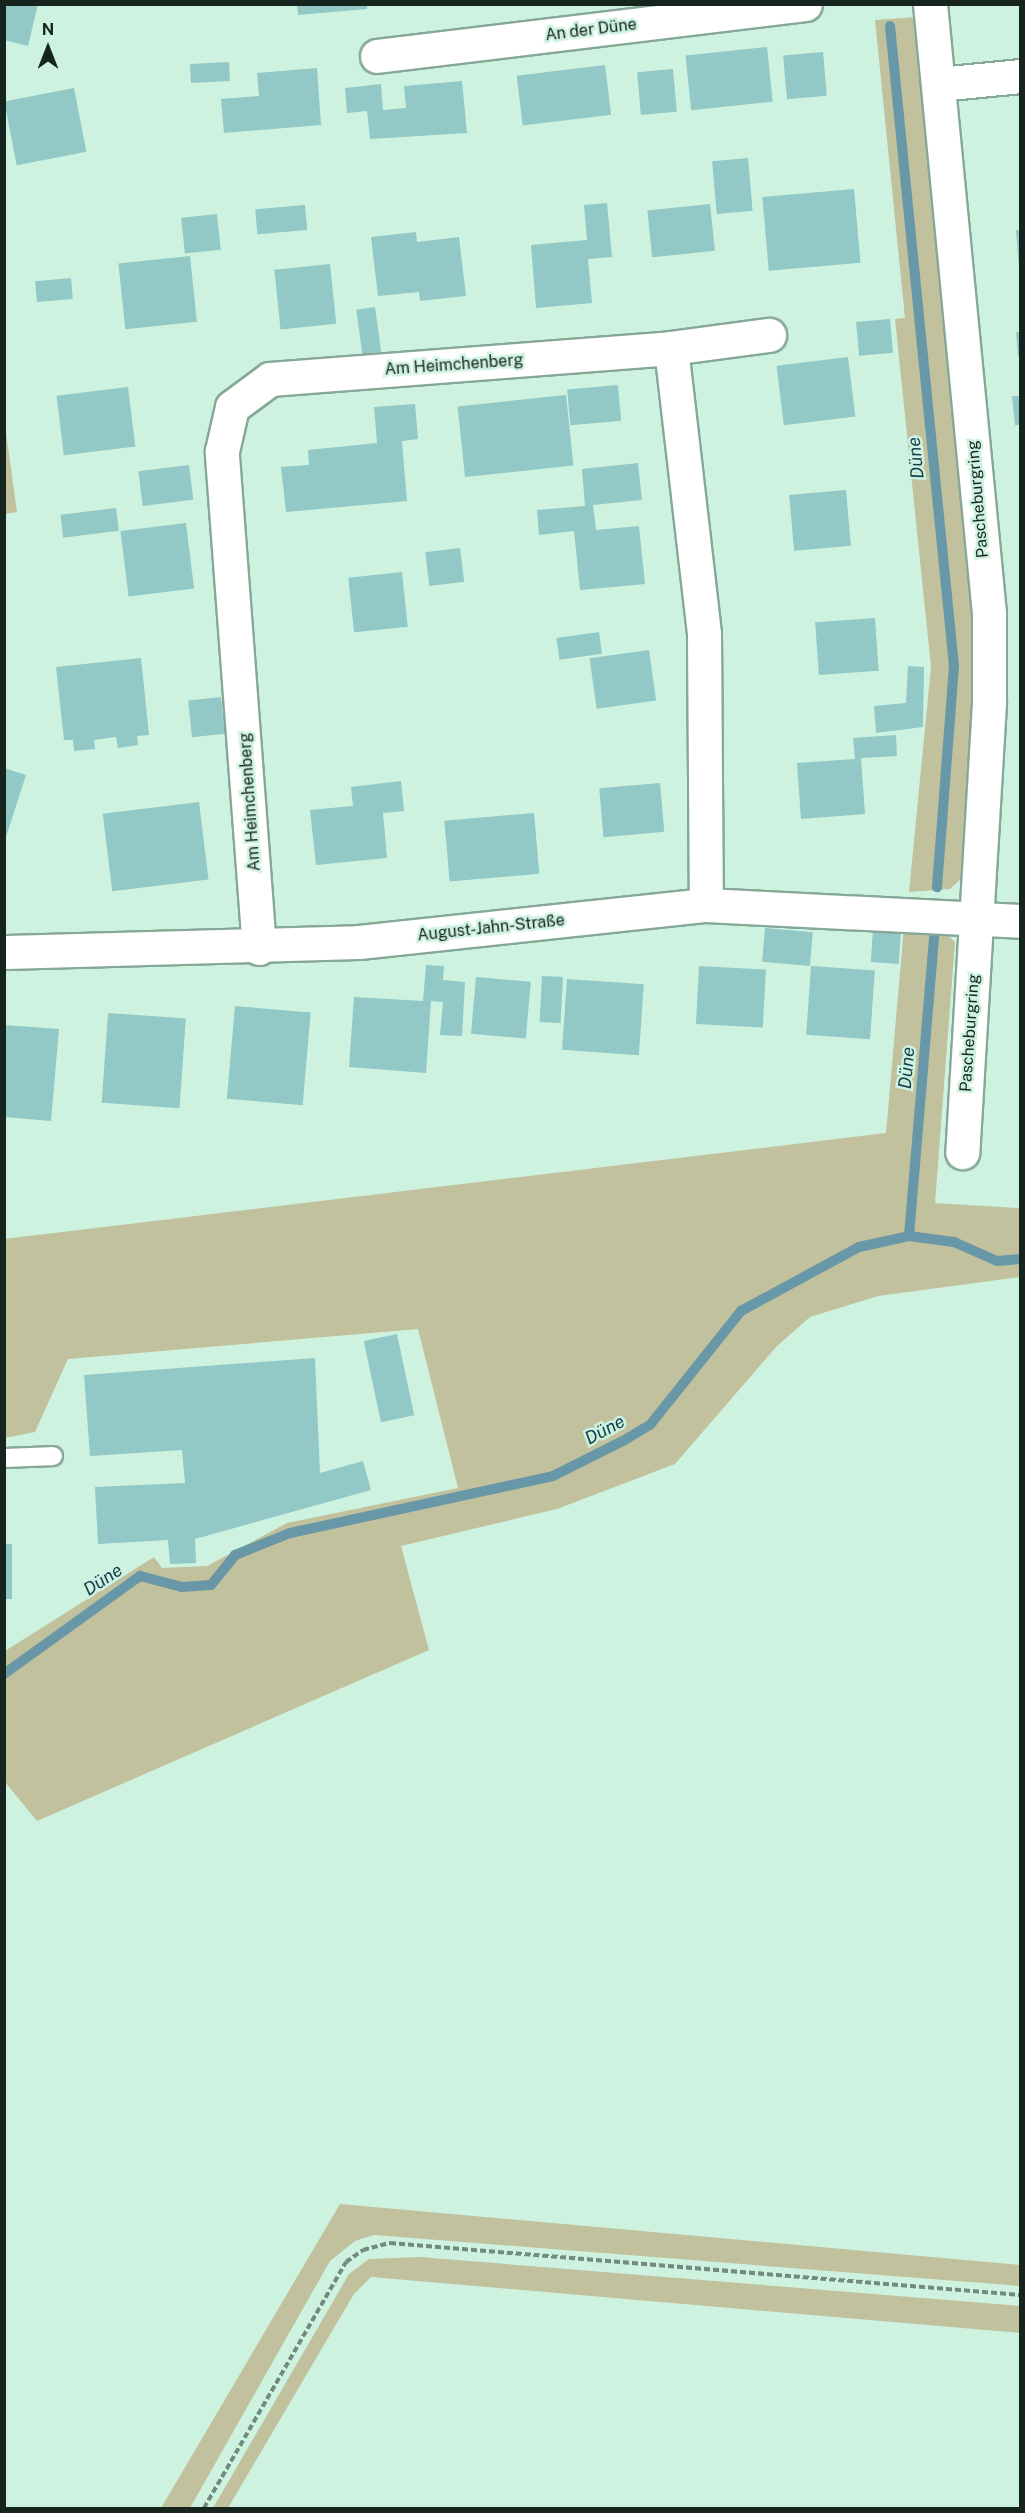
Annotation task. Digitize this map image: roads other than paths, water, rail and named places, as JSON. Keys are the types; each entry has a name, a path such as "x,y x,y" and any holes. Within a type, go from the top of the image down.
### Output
{"street":[{"name":"An der Düne","path":"377,56 806,4"},
{"name":"Pascheburgring","path":"930,4 989,613 977,915 962,1152"},
{"path":"939,84 1020,76"},
{"name":"Am Heimchenberg","path":"259,948 222,451 232,407 270,379 671,348 769,335"},
{"path":"671,348 704,634 706,905"},
{"name":"August-Jahn-Straße","path":"4,952 259,948 706,905 977,915"},
{"path":"977,915 1020,921"}],"lane":[{"path":"4,1458 53,1456"}],"waterway":[{"name":"Düne","path":"890,26 954,666 937,887"},
{"name":"Düne","path":"909,1236 934,936"},
{"name":"Düne","path":"4,1674 140,1576 182,1587 211,1585 235,1555 290,1533 553,1476 650,1425 741,1311 859,1247 909,1236 954,1242 997,1261 1020,1259"}]}
